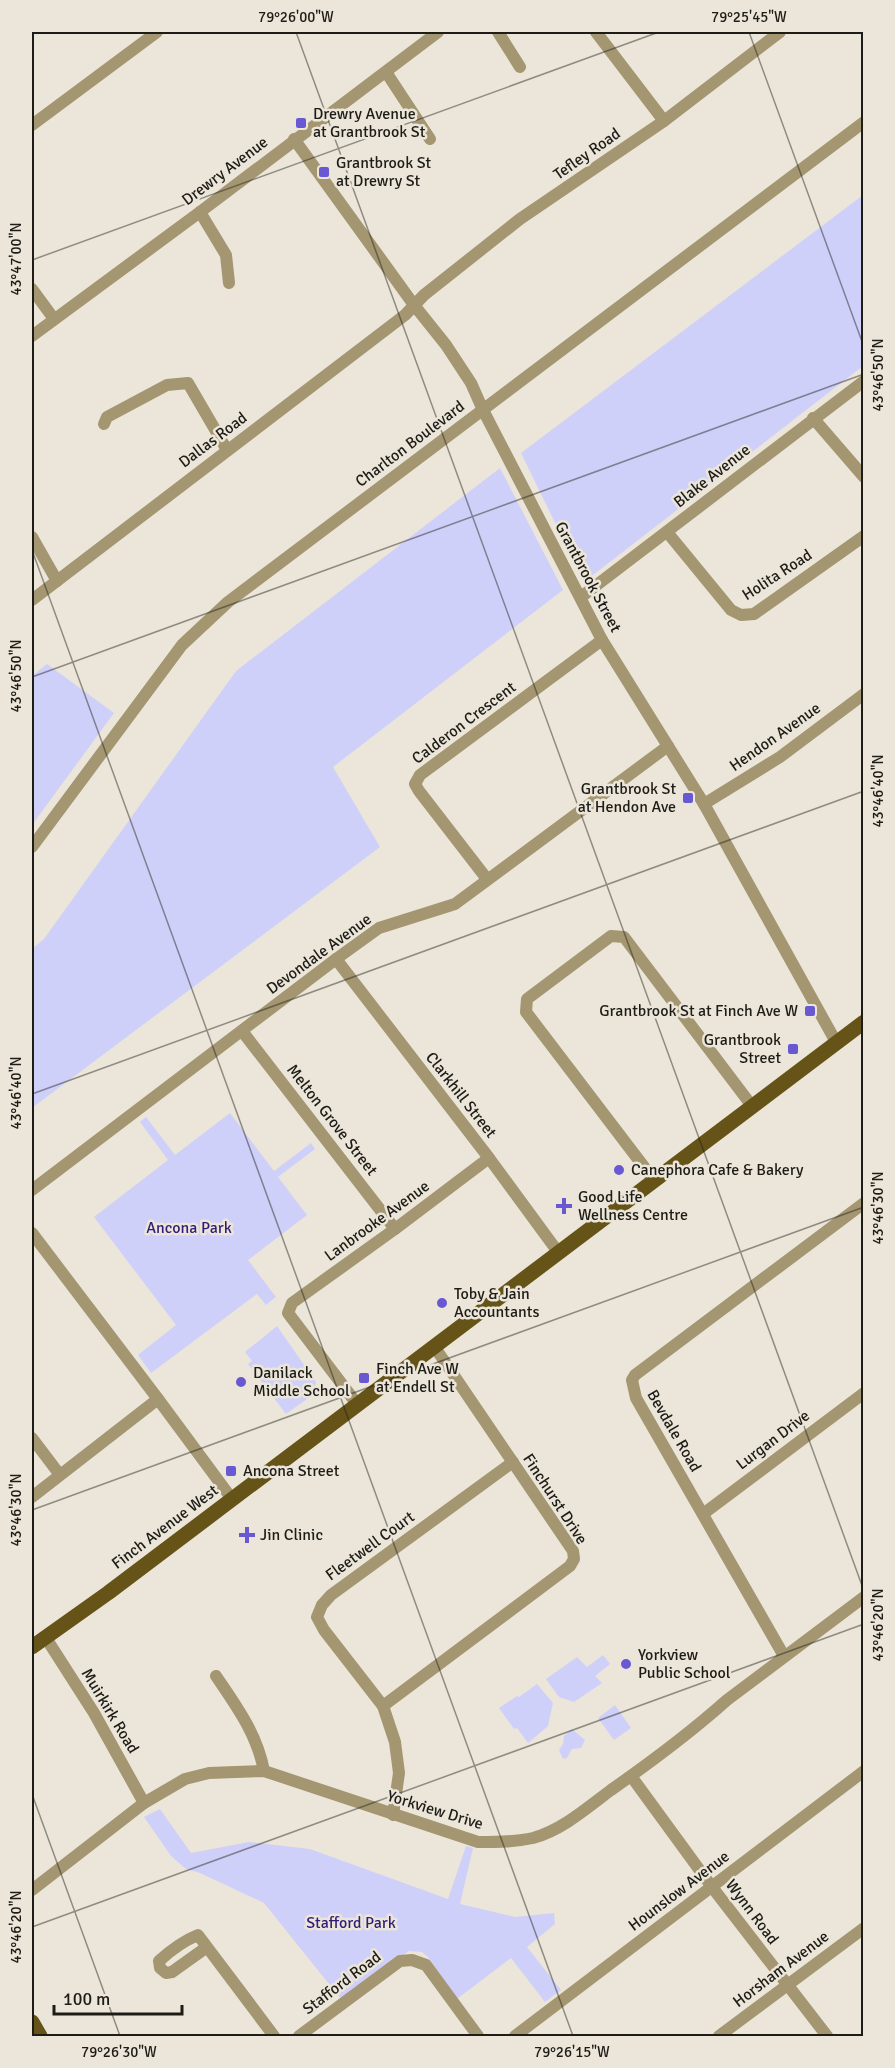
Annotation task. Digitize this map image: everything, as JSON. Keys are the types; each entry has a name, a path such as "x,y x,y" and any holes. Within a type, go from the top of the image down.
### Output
{"main road":[{"name":"Finch Avenue West","path":"32,1647 864,1022"},
{"path":"32,2022 40,2037"}],"street":[{"path":"32,125 157,32"},
{"name":"Drewry Avenue","path":"32,336 438,32"},
{"path":"498,32 520,67"},
{"path":"596,32 664,121"},
{"name":"Tefley Road","path":"414,305 520,219 664,121 780,32"},
{"path":"386,72 430,139"},
{"name":"Charlton Boulevard","path":"32,847 182,645 228,602 864,122"},
{"name":"Grantbrook Street","path":"294,140 414,305 446,345 471,383 602,640 704,804 836,1042"},
{"path":"200,212 226,255 229,284"},
{"path":"32,289 54,319"},
{"name":"Dallas Road","path":"32,600 405,315 414,305"},
{"name":"Blake Avenue","path":"581,597 864,381"},
{"path":"104,424 107,417 167,385 188,383 227,450"},
{"path":"813,418 864,477"},
{"name":"Holita Road","path":"667,532 731,610 741,615 754,614 864,536"},
{"path":"32,537 57,581"},
{"name":"Calderon Crescent","path":"487,879 418,791 415,784 420,775 602,640"},
{"name":"Hendon Avenue","path":"704,804 780,758 864,694"},
{"name":"Devondale Avenue","path":"32,1190 379,928 454,904 668,746"},
{"path":"654,1180 526,1012 527,999 611,936 624,937 752,1106"},
{"name":"Clarkhill Street","path":"336,959 558,1252"},
{"name":"Melton Grove Street","path":"242,1031 395,1229"},
{"name":"Lanbrooke Avenue","path":"357,1404 288,1313 292,1303 489,1158"},
{"name":"Bevdale Road","path":"784,1656 636,1398 632,1389 632,1380 636,1374 864,1203"},
{"path":"32,1233 232,1499"},
{"name":"Finchurst Drive","path":"383,1706 570,1566 574,1559 573,1551 434,1346"},
{"name":"Lurgan Drive","path":"703,1514 864,1393"},
{"path":"32,1497 158,1399"},
{"path":"32,1438 60,1475"},
{"name":"Fleetwell Court","path":"393,1815 399,1773 395,1742 383,1706 324,1630 317,1617 322,1605 331,1595 513,1462"},
{"name":"Yorkview Drive","path":"32,1890 144,1803 185,1779 209,1773 264,1771 478,1842 509,1842 535,1837 556,1828 631,1776 784,1656 864,1597"},
{"name":"Muirkirk Road","path":"46,1638 94,1713 144,1803"},
{"path":"216,1676 240,1710 259,1746 264,1771"},
{"name":"Hounslow Avenue","path":"514,2037 864,1771"},
{"name":"Wynn Road","path":"631,1776 712,1887 827,2037"},
{"name":"Horsham Avenue","path":"719,2037 864,1928"},
{"path":"207,1947 274,2037"},
{"name":"Stafford Road","path":"299,2037 400,1961 412,1959 426,1965 478,2037"}],"green space":[{"path":"863,195 863,366 584,582 521,453"},
{"path":"500,468 563,590 333,767 380,847 32,1108 32,949 44,939 236,671"},
{"path":"47,664 114,713 32,825 32,676"},
{"name":"Ancona Park","path":"230,1113 274,1171 311,1143 315,1149 278,1177 307,1215 248,1260 276,1297 266,1305 257,1294 151,1373 138,1355 176,1325 94,1217 168,1160 140,1122 146,1117 175,1155"},
{"path":"277,1326 316,1382 314,1394 286,1414 248,1364 252,1361 245,1352"},
{"path":"603,1655 610,1664 595,1676 602,1683 574,1702 559,1697 546,1679 577,1657 587,1667"},
{"path":"537,1684 553,1703 548,1726 528,1743 517,1728 514,1729 499,1708"},
{"path":"615,1705 631,1728 614,1740 598,1718"},
{"path":"572,1729 585,1740 581,1748 572,1749 567,1758 563,1759 559,1750 564,1736"},
{"name":"Stafford Park","path":"160,1809 191,1853 249,1842 310,1849 448,1899 466,1846 473,1848 460,1904 515,1917 554,1913 555,1924 527,1947 561,1990 545,2002 511,1958 457,1999 428,1957 422,1952 409,1951 341,1999 264,1903 200,1873 186,1869 171,1856 144,1817"}],"place":[{"name":"Drewry Avenue at Grantbrook St","path":"301,123"},
{"name":"Grantbrook St at Drewry St","path":"324,172"},
{"name":"Grantbrook St at Hendon Ave","path":"688,798"},
{"name":"Grantbrook St at Finch Ave W","path":"810,1011"},
{"name":"Grantbrook Street","path":"793,1049"},
{"name":"Canephora Cafe & Bakery","path":"619,1170"},
{"name":"Good Life Wellness Centre","path":"564,1206"},
{"name":"Toby & Jain Accountants","path":"442,1303"},
{"name":"Finch Ave W at Endell St","path":"364,1378"},
{"name":"Danilack Middle School","path":"241,1382"},
{"name":"Ancona Street","path":"231,1471"},
{"name":"Jin Clinic","path":"247,1535"},
{"name":"Yorkview Public School","path":"626,1664"}]}
